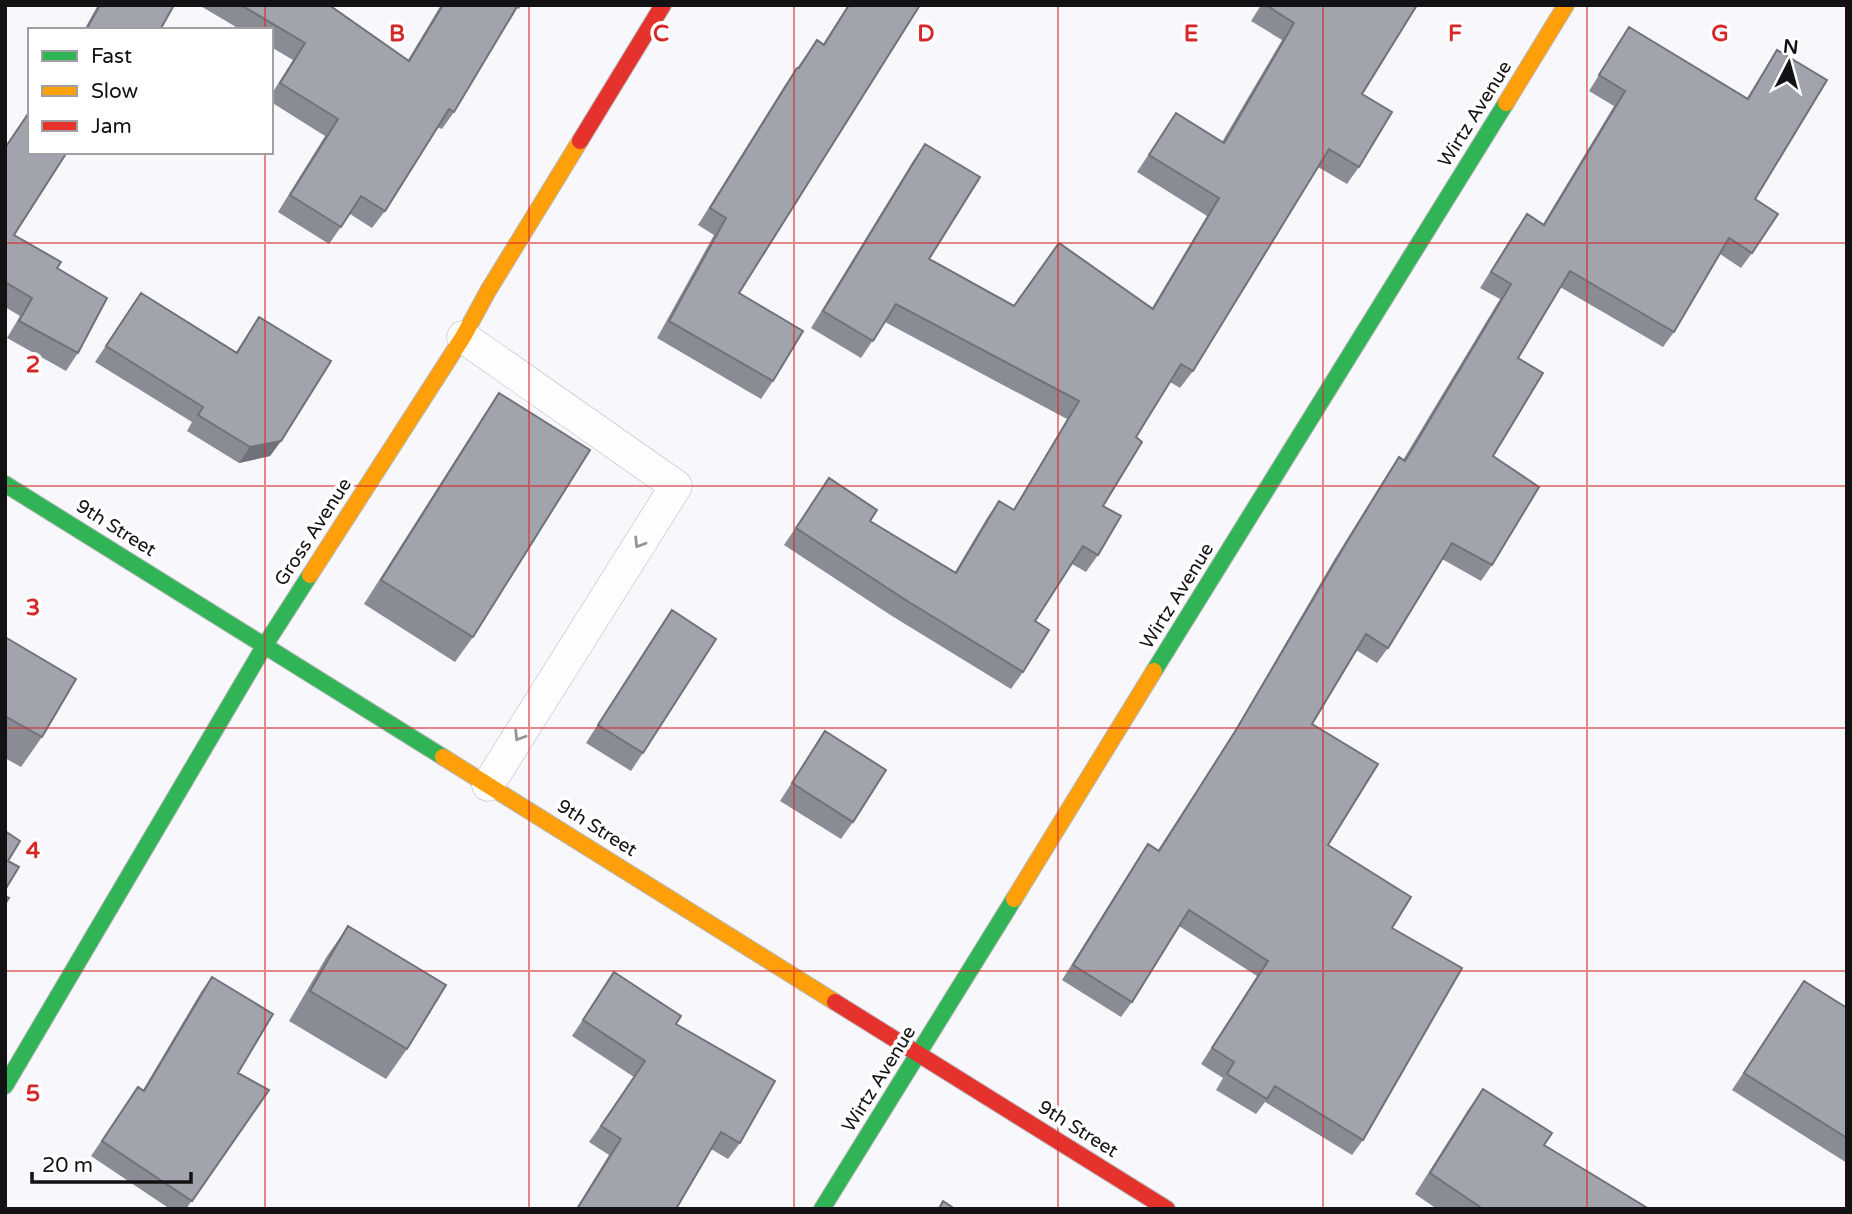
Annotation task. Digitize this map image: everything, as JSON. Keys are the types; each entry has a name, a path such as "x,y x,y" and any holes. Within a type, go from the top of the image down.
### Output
{"street":[{"name":"Gross Avenue","path":"5,1086 265,645 463,337 488,290 663,5"},
{"name":"Wirtz Avenue","path":"822,1209 1566,5"},
{"name":"9th Street","path":"5,484 1167,1209"}],"lane":[{"path":"463,337 676,485 488,785"}],"building":[{"path":"100,5 174,5 161,28 87,28"},
{"path":"241,5 329,5 409,61 443,5 518,5 454,112 449,109 385,211 361,196 341,227 290,195 338,119 280,83 305,43"},
{"path":"849,5 920,5 739,293 803,331 773,381 669,321 726,218 710,208 797,68 817,40 824,45"},
{"path":"1266,5 1417,5 1362,94 1392,112 1359,167 1329,149 1193,371 1181,364 1136,437 1142,442 1103,506 1121,516 1098,555 1083,546 1035,621 1049,630 1023,672 904,599 796,528 829,478 877,510 870,521 956,573 999,501 1014,510 1079,401 896,304 873,341 823,311 925,144 980,177 929,259 1014,306 1059,243 1153,309 1219,198 1149,155 1176,113 1224,143 1294,23"},
{"path":"1629,27 1748,99 1777,50 1827,80 1755,199 1778,214 1752,253 1729,238 1674,332 1570,271 1518,358 1543,373 1493,456 1539,487 1492,565 1452,543 1388,648 1366,634 1312,724 1378,764 1328,845 1411,897 1392,928 1462,968 1363,1140 1275,1086 1267,1099 1227,1074 1234,1062 1212,1048 1268,961 1189,910 1132,1002 1073,965 1148,844 1159,851 1236,730 1399,457 1405,461 1511,284 1491,272 1527,214 1544,225 1625,91 1599,75"},
{"path":"28,114 28,154 66,154 14,235 61,262 57,268 107,298 78,353 19,321 32,298 5,282 5,148"},
{"path":"141,293 237,353 259,317 331,361 281,441 250,447 198,415 203,407 106,346"},
{"path":"499,393 590,450 473,637 381,580"},
{"path":"672,610 716,639 643,753 598,725"},
{"path":"5,637 76,679 42,737 5,716"},
{"path":"825,731 886,770 853,822 792,783"},
{"path":"5,831 20,841 8,861 19,867 5,890"},
{"path":"348,926 446,985 407,1049 310,991"},
{"path":"614,972 681,1016 676,1024 775,1081 740,1143 721,1132 676,1209 577,1209 621,1139 601,1126 645,1061 583,1020"},
{"path":"212,977 273,1014 238,1073 269,1090 192,1201 102,1141 138,1087 144,1091"},
{"path":"1804,981 1847,1008 1847,1138 1744,1073"},
{"path":"1483,1089 1552,1133 1544,1145 1649,1209 1483,1209 1430,1173"},
{"path":"943,1201 955,1209 939,1209"}],"traffic: fast":[{"path":"1154,671 1506,103"},
{"path":"5,484 443,757"},
{"path":"5,1086 265,645 310,575"},
{"path":"822,1209 1014,899"}],"traffic: slow":[{"path":"1506,103 1566,5"},
{"path":"310,575 463,337 488,291 580,141"},
{"path":"1014,899 1154,671"},
{"path":"443,757 835,1002"}],"traffic: jam":[{"path":"580,141 663,5"},
{"path":"835,1002 1167,1209"}]}
